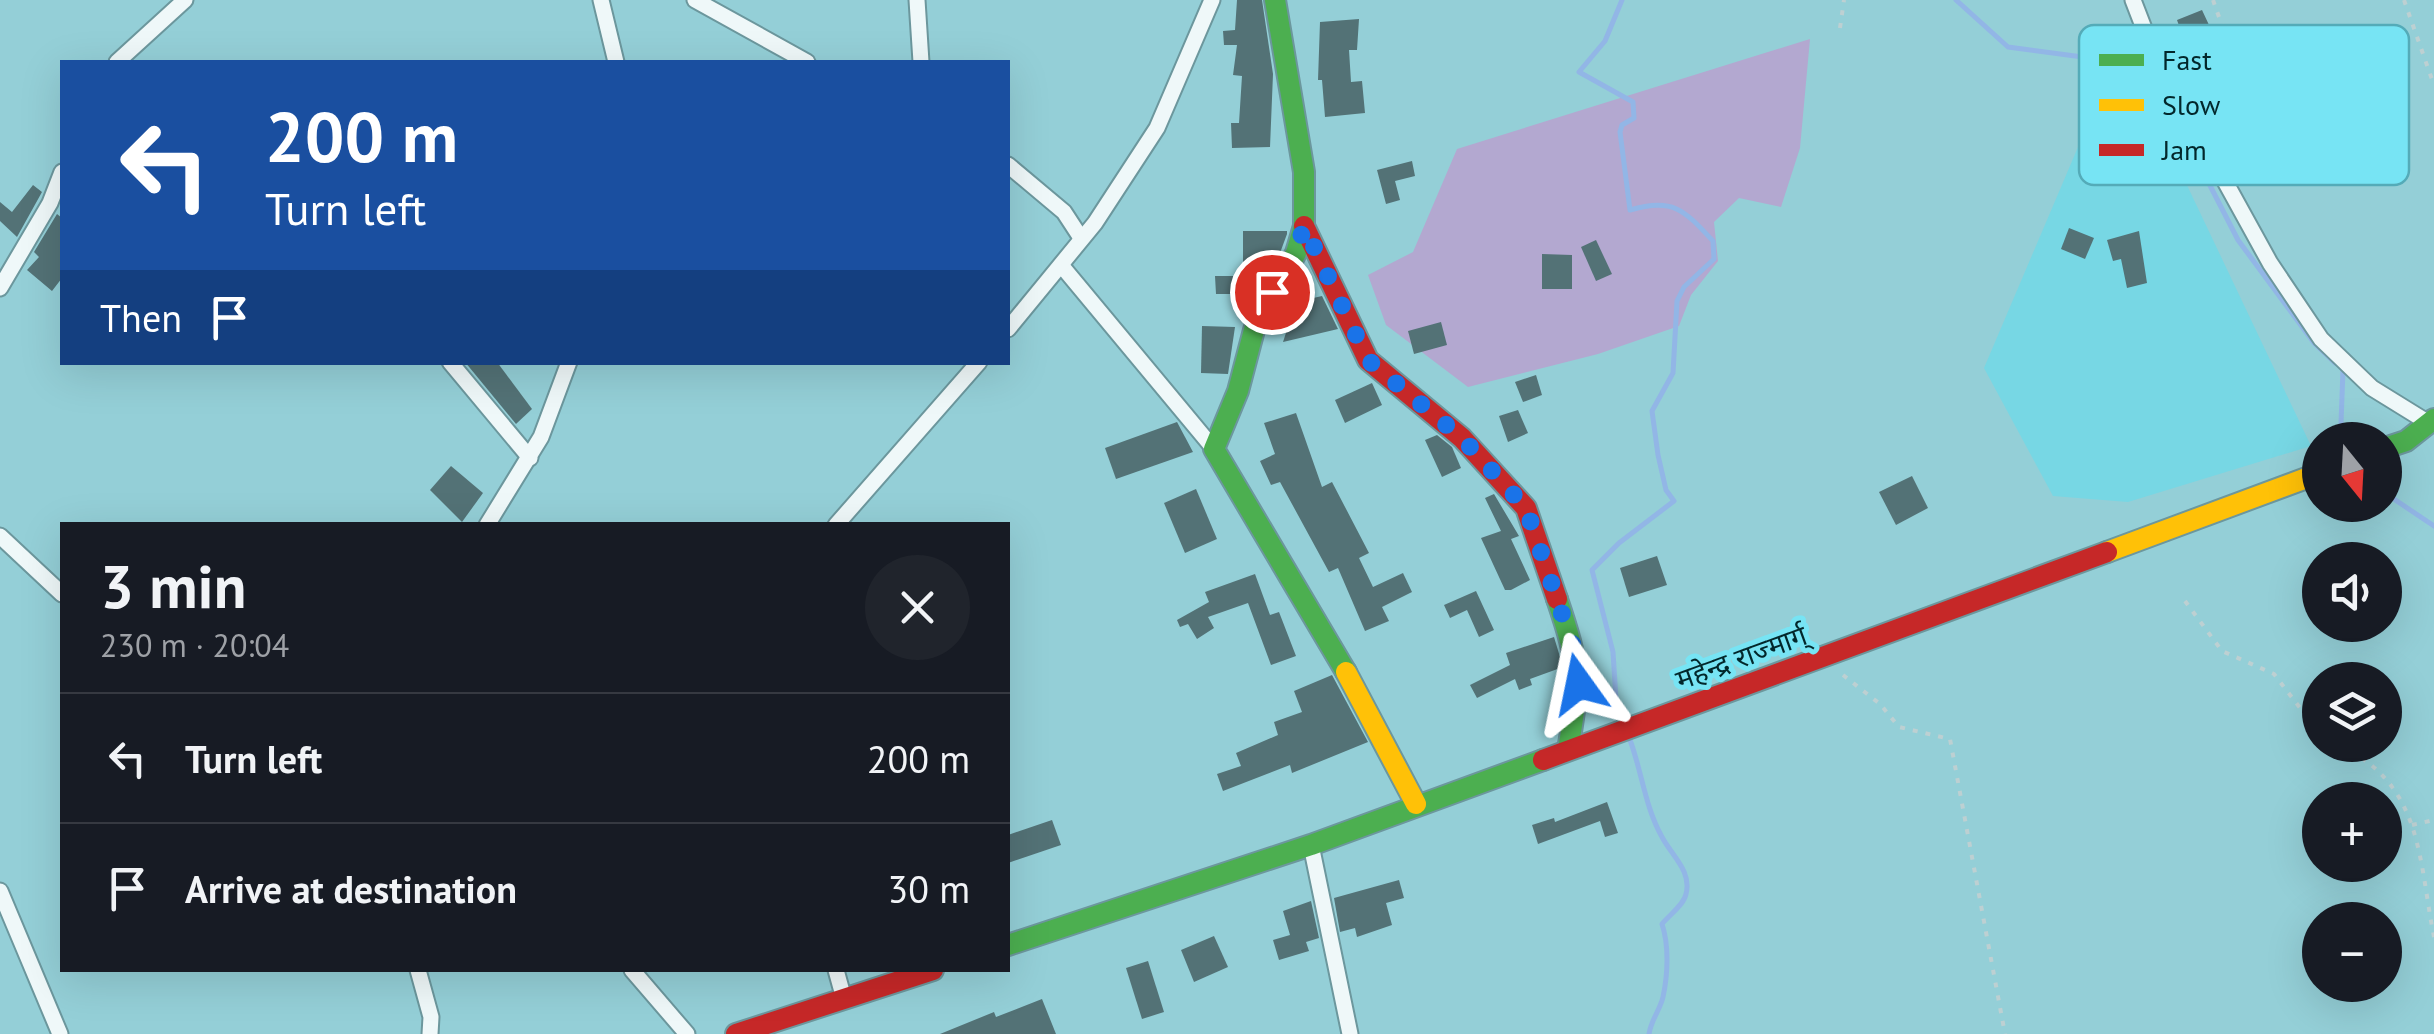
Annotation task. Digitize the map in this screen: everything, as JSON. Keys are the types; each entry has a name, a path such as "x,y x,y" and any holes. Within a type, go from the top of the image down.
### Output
{"main road":[{"path":"1275,0 1304,172 1304,226 1296,253 1254,330 1238,391 1214,449 1322,625 1416,804"},
{"path":"1304,226 1368,360 1462,438 1526,508 1576,655 1579,684 1568,750"},
{"path":"2402,442 2430,421"},
{"name":"महेन्द्र राज्मार्ग्","path":"1010,944 1311,844 2302,480"},
{"path":"736,1034 927,972"}],"street":[{"path":"119,60 186,0"},
{"path":"601,0 616,60"},
{"path":"695,0 804,60"},
{"path":"917,0 921,60"},
{"path":"1010,327 1081,238 1157,128 1212,0"},
{"path":"2133,0 2143,25"},
{"path":"1010,168 1064,212 1081,238"},
{"path":"0,288 50,203 60,177"},
{"path":"2227,185 2270,263 2321,339 2372,388 2430,421"},
{"path":"1061,265 1214,449"},
{"path":"452,365 530,458"},
{"path":"489,522 530,458 568,365"},
{"path":"839,522 976,365"},
{"path":"0,536 60,592"},
{"path":"1311,844 1350,1034"},
{"path":"0,891 60,1034"},
{"path":"419,972 431,1017 430,1034"},
{"path":"634,972 687,1034"},
{"path":"837,972 844,999"}],"path":[{"path":"1840,28 1844,0"},
{"path":"2212,0 2221,25"},
{"path":"2404,0 2434,86"},
{"path":"2184,601 2222,650 2274,674 2302,711"},
{"path":"1840,673 1880,704 1899,726 1950,739 2006,1034"},
{"path":"2368,762 2391,782 2408,809 2434,937"},
{"path":"2412,824 2434,820"}],"shaded area":[{"path":"1810,39 1800,148 1781,207 1739,198 1714,222 1718,261 1691,295 1679,326 1598,354 1468,387 1386,325 1368,275 1413,252 1457,149"},
{"path":"2079,145 2079,185 2187,185 2302,427 2302,449 2128,502 2053,496 1984,368"}],"building":[{"path":"1237,0 1262,0 1273,74 1270,147 1232,148 1231,123 1239,123 1242,76 1233,75 1237,45 1224,45 1223,31 1235,30"},
{"path":"2202,10 2209,25 2179,25 2177,20"},
{"path":"1359,19 1357,50 1349,50 1351,82 1362,81 1365,113 1325,117 1322,80 1318,80 1320,22"},
{"path":"1412,161 1415,176 1395,181 1400,200 1386,204 1377,170"},
{"path":"33,185 42,192 17,237 0,221 0,202 12,212"},
{"path":"57,214 60,281 52,291 27,270 39,257 34,252"},
{"path":"2069,228 2094,238 2085,259 2061,249"},
{"path":"1243,231 1287,234 1280,253 1262,253 1262,286 1258,294 1216,294 1215,276 1243,276"},
{"path":"2139,231 2147,283 2127,288 2121,259 2113,261 2107,240"},
{"path":"1596,240 1612,274 1596,281 1581,247"},
{"path":"1542,254 1572,255 1572,289 1542,289"},
{"path":"1322,296 1338,329 1283,342 1296,302"},
{"path":"1441,322 1447,345 1414,354 1408,331"},
{"path":"1202,326 1235,327 1228,374 1201,373"},
{"path":"467,365 499,365 532,409 516,424"},
{"path":"1536,375 1542,395 1523,402 1515,382"},
{"path":"1372,383 1382,405 1345,423 1335,400"},
{"path":"1518,410 1528,433 1508,442 1499,416"},
{"path":"1296,413 1322,487 1332,482 1369,553 1359,558 1373,587 1403,573 1412,592 1382,607 1389,621 1365,631 1338,568 1329,572 1280,482 1271,485 1260,461 1275,454 1264,423"},
{"path":"1177,422 1193,452 1116,479 1105,448"},
{"path":"1437,435 1452,447 1461,468 1442,477 1425,440"},
{"path":"451,466 483,493 462,522 430,490"},
{"path":"1912,476 1928,508 1896,525 1879,492"},
{"path":"1196,489 1217,539 1185,553 1164,503"},
{"path":"1494,494 1519,536 1511,539 1530,580 1511,590 1505,590 1481,538 1501,531 1485,498"},
{"path":"1657,556 1667,585 1629,597 1620,568"},
{"path":"1255,574 1270,615 1279,612 1296,656 1271,665 1248,603 1208,617 1214,628 1197,639 1188,624 1180,627 1177,620 1209,602 1205,592"},
{"path":"1476,591 1494,630 1479,637 1467,610 1450,618 1444,605"},
{"path":"1554,637 1563,667 1530,679 1532,685 1519,690 1515,679 1477,698 1470,685 1510,665 1506,653"},
{"path":"1332,675 1368,742 1292,773 1290,765 1223,791 1217,774 1241,766 1236,753 1278,735 1274,722 1302,712 1294,691"},
{"path":"1607,802 1618,833 1605,837 1600,821 1538,844 1532,825 1554,818 1555,822"},
{"path":"1052,820 1061,845 1010,862 1010,834"},
{"path":"1399,880 1404,898 1386,903 1392,925 1357,937 1355,928 1340,932 1334,898"},
{"path":"1311,901 1319,938 1306,942 1309,951 1279,960 1273,940 1290,935 1283,911"},
{"path":"1214,936 1228,967 1194,982 1181,950"},
{"path":"1148,961 1164,1012 1142,1019 1126,968"},
{"path":"1042,999 1056,1034 940,1034 994,1012 996,1017"}],"waterway":[{"path":"1616,699 1613,652 1592,570 1619,543 1674,501 1666,490 1652,411 1673,373 1677,301 1684,287 1714,259 1713,241 1677,209 1657,205 1630,210 1620,132 1622,125 1634,118 1633,102 1579,72 1605,41 1622,0"},
{"path":"1956,0 2008,47 2079,57"},
{"path":"2210,185 2238,240 2314,343 2335,363"},
{"path":"2341,422 2343,370"},
{"path":"2402,504 2434,526"},
{"path":"1630,740 1652,814 1684,871 1687,886 1682,902 1662,924 1667,950 1666,979 1649,1034"}],"traffic: fast":[{"path":"1275,0 1304,172 1304,226 1296,253 1254,330 1238,391 1214,449 1346,672"},
{"path":"2402,442 2434,419"},
{"path":"1557,599 1576,673 1568,750"},
{"path":"1010,944 1311,845 1543,760"}],"traffic: slow":[{"path":"2107,552 2302,480"},
{"path":"1346,672 1416,804"}],"traffic: jam":[{"path":"1304,226 1368,360 1462,438 1526,508 1557,599"},
{"path":"1543,760 2107,552"},
{"path":"736,1034 927,972"}],"route":[{"path":"1272,292 1296,253 1304,226 1368,360 1462,438 1526,508 1576,655 1579,684"}]}
